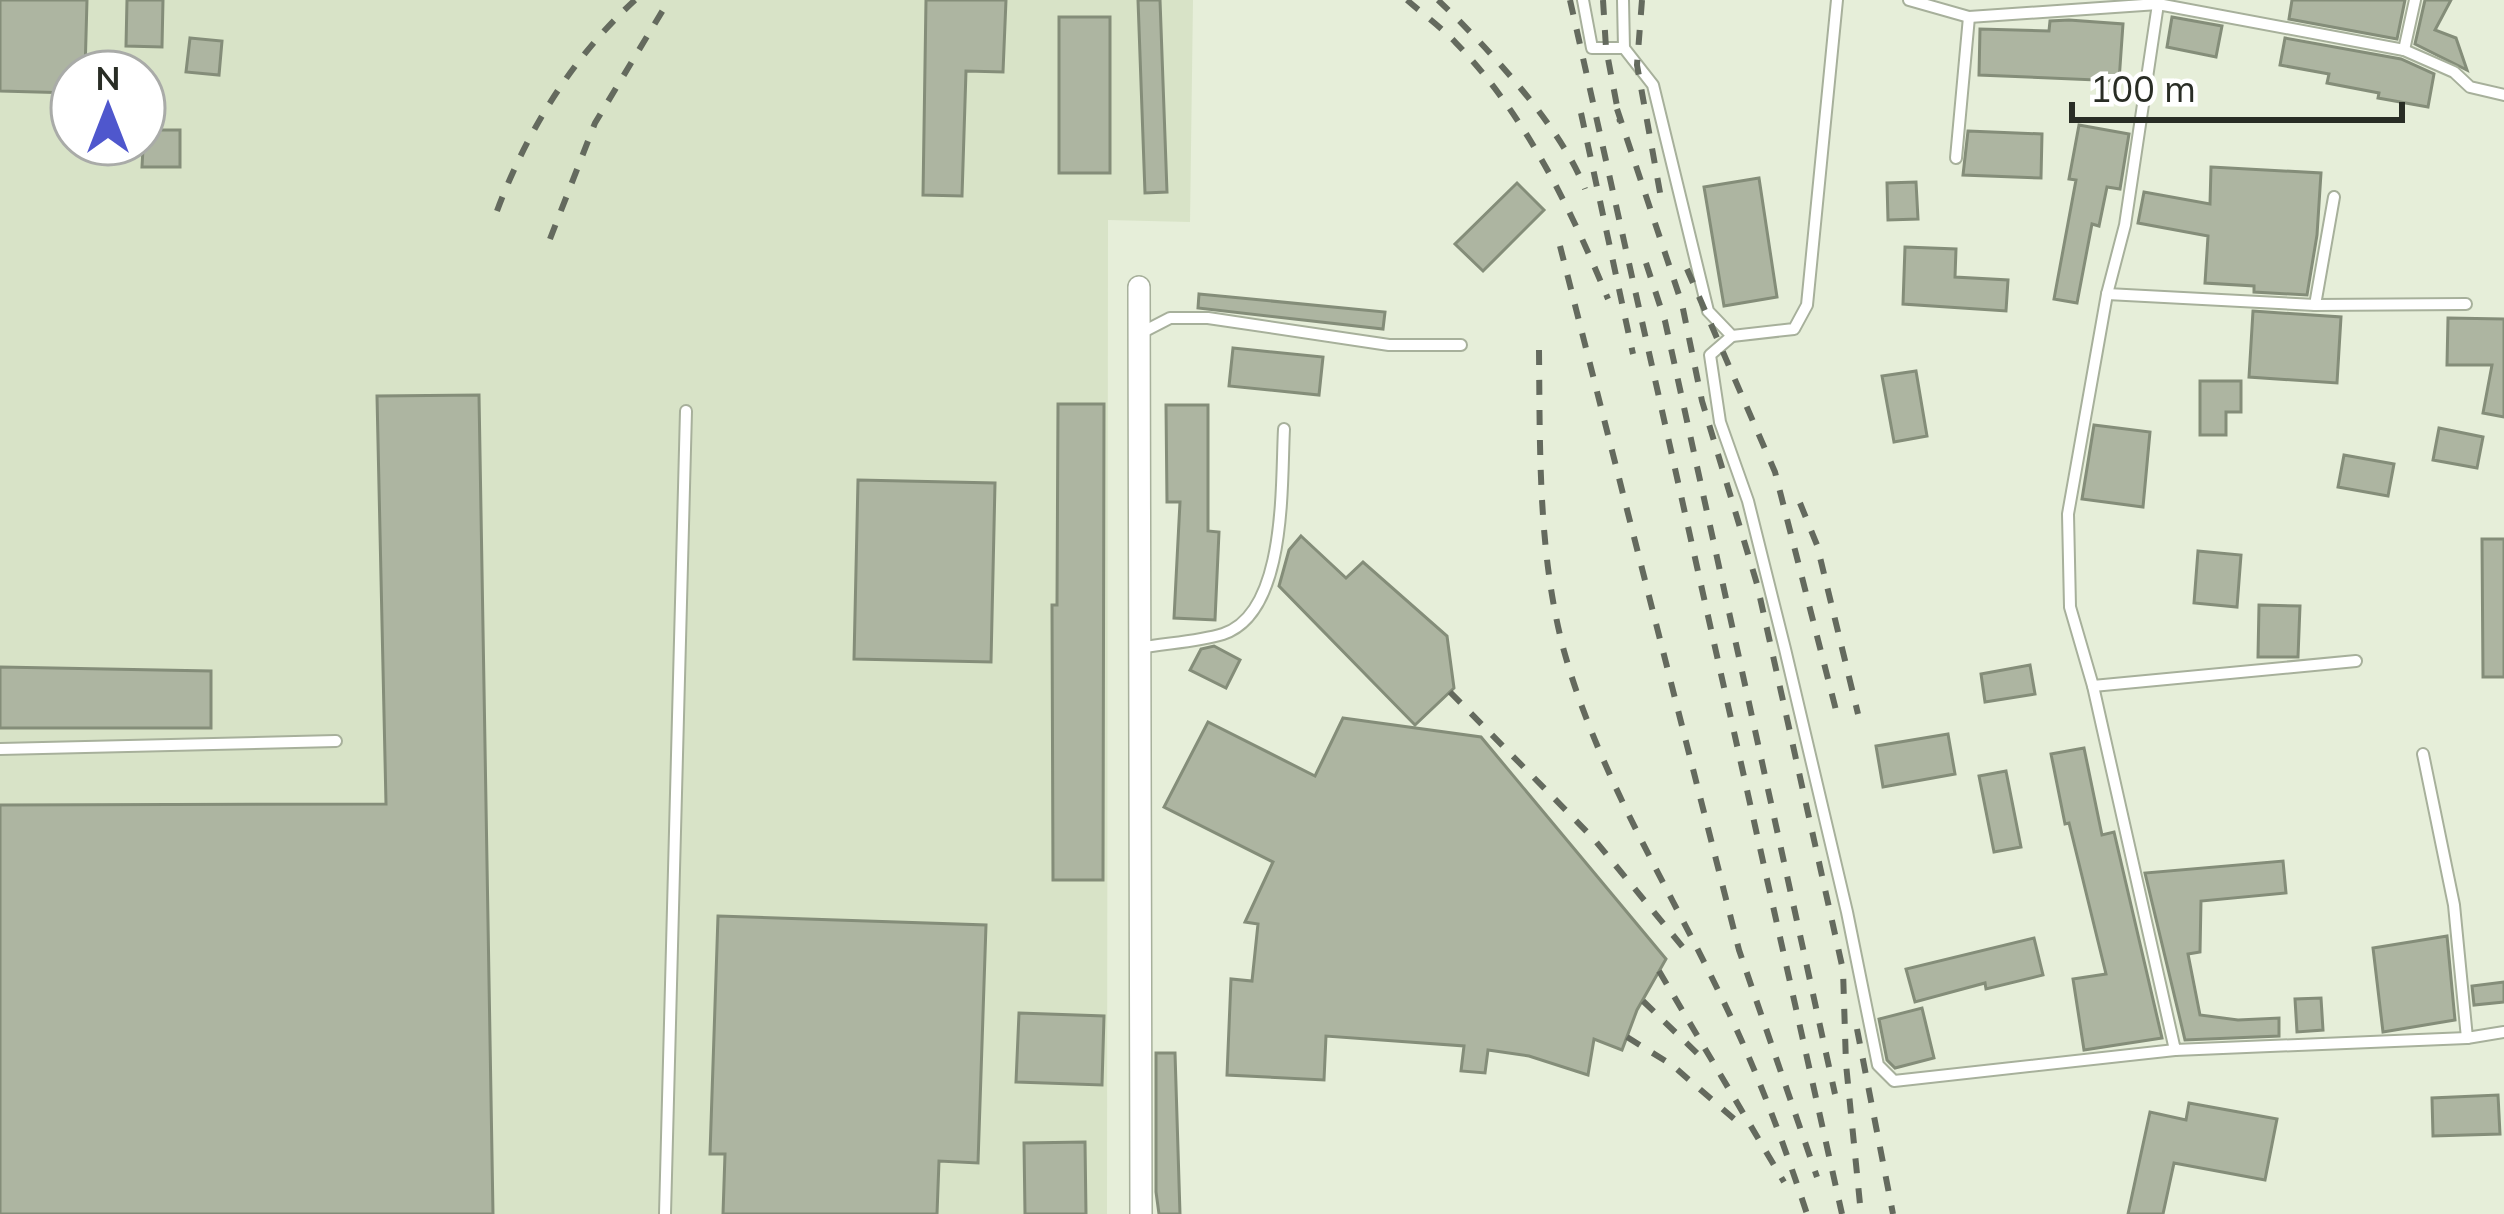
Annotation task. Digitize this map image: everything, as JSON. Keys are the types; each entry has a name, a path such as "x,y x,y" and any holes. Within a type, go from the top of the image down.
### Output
{"street":[{"path":"1139,287 1141,1214"}],"lane":[{"path":"1583,0 1592,48 1624,49"},
{"path":"1623,0 1624,49 1653,85 1708,310 1732,336"},
{"path":"1837,0 1807,305 1794,328 1732,336 1711,355 1720,422 1764,564 1847,912 1877,1065 1894,1081 2175,1050 2467,1038 2504,1032"},
{"path":"1909,0 1969,17 2158,4 2404,50 2454,72 2470,87 2504,95"},
{"path":"2404,50 2415,0"},
{"path":"2158,4 2125,225 2107,294 2068,514 2070,607 2093,686 2175,1050"},
{"path":"1956,158 1969,17"},
{"path":"2314,305 2334,197"},
{"path":"2107,294 2314,305 2466,304"},
{"path":"1139,334 1170,318 1208,318 1389,345 1461,345"},
{"path":"665,1214 686,411"},
{"path":"1139,648 1226,633 1253,615 1267,588 1278,525 1284,429"},
{"path":"2093,686 2356,661"},
{"path":"0,748 336,741"},
{"path":"2423,754 2454,905 2467,1038"}],"shaded area":[{"path":"0,0 1193,0 1190,222 1108,220 1107,1214 0,1214"}],"building":[{"path":"0,0 87,0 86,48 48,48 48,92 0,91"},
{"path":"127,0 163,0 162,47 126,46"},
{"path":"926,0 1006,0 1003,72 966,71 962,196 923,195"},
{"path":"1138,0 1160,0 1167,192 1145,193"},
{"path":"2292,0 2405,0 2397,39 2289,19"},
{"path":"2425,0 2451,0 2435,30 2456,38 2467,70 2415,44"},
{"path":"1059,17 1110,17 1110,173 1059,173"},
{"path":"2172,17 2222,26 2216,57 2167,47"},
{"path":"2050,21 2123,24 2119,81 1979,75 1980,29 2049,31"},
{"path":"190,38 222,41 219,75 186,72"},
{"path":"2285,38 2401,59 2434,74 2428,107 2378,98 2379,93 2327,83 2329,74 2280,65"},
{"path":"2079,125 2129,134 2120,189 2107,187 2099,226 2092,224 2077,303 2054,299 2076,180 2069,179"},
{"path":"168,130 180,130 180,167 168,167"},
{"path":"1968,131 2042,134 2041,178 1963,175"},
{"path":"2211,167 2321,173 2307,295 2205,283 2208,236 2138,223 2144,192 2210,204"},
{"path":"1759,178 1777,297 1724,306 1704,187"},
{"path":"1916,182 1918,219 1888,220 1887,183"},
{"path":"1517,183 1544,210 1483,271 1455,244"},
{"path":"1905,247 1956,249 1955,277 2008,280 2006,311 1903,304"},
{"path":"1199,294 1385,312 1383,329 1198,308"},
{"path":"2253,311 2341,317 2337,383 2249,377"},
{"path":"2448,318 2504,319 2504,417 2483,413 2492,365 2447,365"},
{"path":"1233,348 1323,357 1319,395 1229,386"},
{"path":"1916,371 1927,436 1894,442 1882,376"},
{"path":"2200,381 2241,381 2241,412 2226,412 2226,435 2200,435"},
{"path":"479,395 493,1214 0,1214 0,805 386,804 377,396"},
{"path":"1058,404 1104,404 1103,880 1053,880 1052,605 1057,605"},
{"path":"1166,405 1208,405 1208,531 1219,532 1215,620 1174,618 1180,502 1167,502"},
{"path":"2094,425 2150,432 2143,507 2082,499"},
{"path":"2439,428 2483,437 2477,468 2433,460"},
{"path":"2344,455 2394,464 2388,496 2338,487"},
{"path":"858,480 995,483 991,662 854,659"},
{"path":"1301,536 1346,578 1363,562 1447,636 1454,688 1415,725 1279,586 1289,550"},
{"path":"2482,539 2504,539 2504,677 2483,677"},
{"path":"2198,551 2241,555 2237,607 2194,603"},
{"path":"2259,605 2300,606 2298,657 2258,657"},
{"path":"1214,646 1240,660 1226,688 1190,670 1201,649"},
{"path":"2030,665 2035,694 1985,702 1981,674"},
{"path":"0,667 211,671 211,728 0,728"},
{"path":"1343,718 1481,737 1666,959 1637,1010 1622,1050 1594,1039 1588,1075 1529,1056 1488,1050 1485,1073 1461,1071 1464,1046 1326,1036 1324,1080 1227,1075 1231,979 1252,981 1258,924 1245,922 1273,862 1164,807 1208,722 1315,776"},
{"path":"1948,734 1955,774 1883,787 1876,746"},
{"path":"2084,748 2102,835 2114,832 2162,1038 2084,1050 2073,979 2106,974 2051,754"},
{"path":"2006,771 2021,847 1994,852 1979,776"},
{"path":"2283,861 2286,893 2201,901 2200,952 2188,954 2200,1015 2279,1018 2279,1036 2185,1040 2145,873"},
{"path":"718,916 986,925 978,1163 939,1161 937,1214 723,1214 725,1154 710,1154"},
{"path":"2447,936 2455,1020 2383,1032 2373,948"},
{"path":"2034,938 2043,975 1986,989 1985,983 1915,1002 1906,969"},
{"path":"2504,982 2504,1002 2474,1005 2472,986"},
{"path":"2321,998 2323,1030 2297,1032 2295,999"},
{"path":"1922,1008 1934,1058 1895,1068 1887,1060 1879,1019"},
{"path":"1019,1013 1104,1016 1102,1085 1016,1082"},
{"path":"1156,1053 1175,1053 1180,1214 1159,1214"},
{"path":"2498,1095 2500,1134 2433,1136 2432,1098"},
{"path":"2189,1103 2277,1119 2265,1180 2174,1163 2163,1214 2128,1214 2150,1112 2186,1120"},
{"path":"1085,1142 1086,1214 1025,1214 1024,1143"}],"railway":[{"path":"497,211 553,98 635,0"},
{"path":"550,239 595,123 669,0"},
{"path":"1407,0 1481,71 1525,131 1562,197 1608,299"},
{"path":"1438,0 1541,114 1585,189"},
{"path":"1570,0 1842,1214"},
{"path":"1603,0 1606,48 1620,122"},
{"path":"1642,0 1637,65 1661,198"},
{"path":"1617,109 1682,304 1702,401 1757,584 1843,970 1846,1064 1861,1214"},
{"path":"1581,113 1633,354"},
{"path":"1560,246 1739,950 1817,1177"},
{"path":"1646,263 1665,321 1835,1094"},
{"path":"1687,269 1775,472 1838,718"},
{"path":"1539,350 1545,540 1564,651 1619,795 1745,1049 1807,1214"},
{"path":"1800,503 1817,545 1858,714"},
{"path":"1450,692 1593,838 1686,951"},
{"path":"1659,971 1784,1182"},
{"path":"1643,1001 1700,1056"},
{"path":"1857,1029 1893,1214"},
{"path":"1627,1037 1672,1065 1740,1124"}]}
